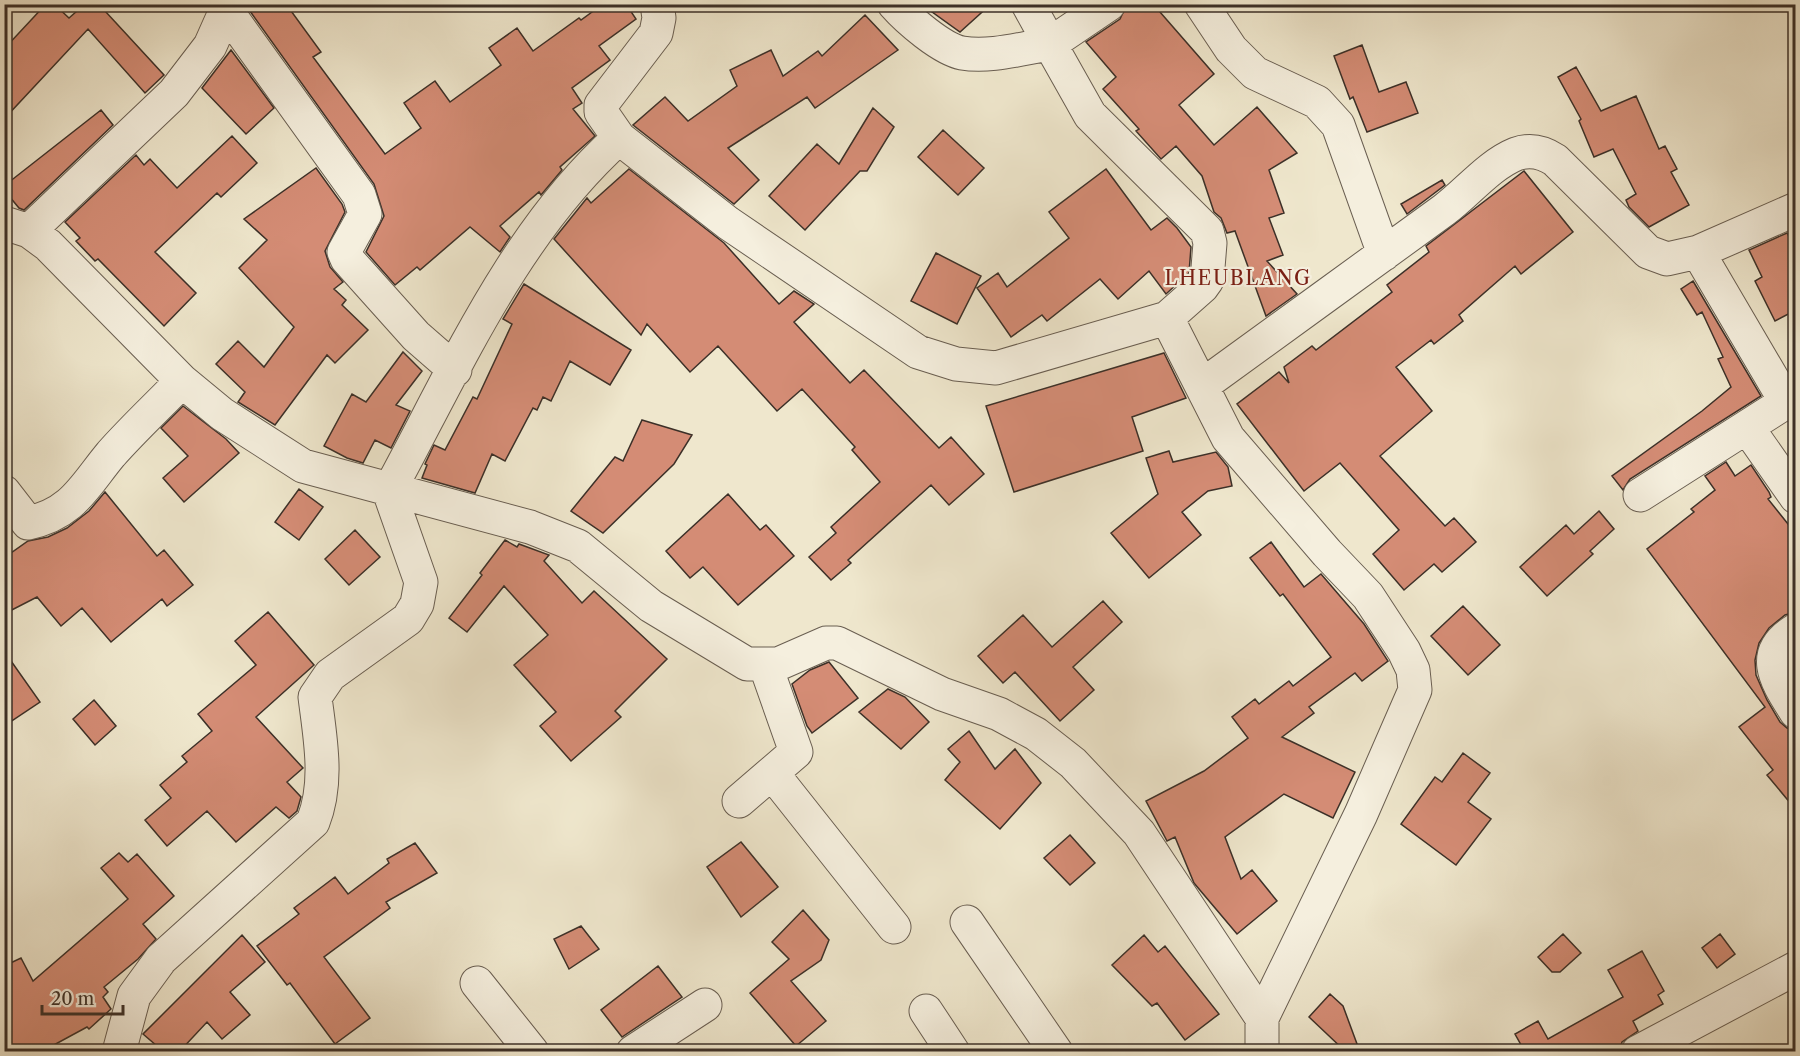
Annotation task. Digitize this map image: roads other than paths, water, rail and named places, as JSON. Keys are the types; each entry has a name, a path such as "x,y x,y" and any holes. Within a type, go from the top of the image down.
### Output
{"street":[{"path":"657,4 659,18 656,33 601,105 601,112 619,138 728,223 918,352 956,364 996,368 1167,318 1207,280 1210,243 1207,231 1090,115 1028,4"},
{"path":"894,4 906,18 959,52 982,54 1050,44 1110,4"},
{"path":"1201,4 1231,49 1255,73 1317,102 1338,125 1384,254"},
{"path":"225,8 359,195 365,214 346,245 344,252 347,259 416,336 455,370"},
{"path":"225,8 210,46 174,93 17,227 56,253 182,381 222,414 303,466 389,491 530,527 578,546 651,606 747,664 778,664 826,643 837,643 942,694 999,714 1036,734 1073,763 1139,833 1256,1040"},
{"path":"119,1052 134,996 161,959 313,822 320,805 322,762 315,697 330,675 408,619 417,604 421,582 389,491 517,256 594,160 619,138"},
{"path":"1203,385 1455,202 1503,160 1530,151 1545,153 1555,160 1648,252 1666,259 1698,252 1796,209"},
{"path":"1640,495 1791,400 1698,252"},
{"path":"1167,318 1228,438 1327,553 1368,596 1404,651 1415,680 1415,690 1256,1040"},
{"path":"4,492 16,527 60,512 79,497 111,455 182,381"},
{"path":"1747,427 1796,497"},
{"path":"1796,630 1788,635 1775,652 1774,675 1796,712"},
{"path":"740,801 796,752 765,664"},
{"path":"772,773 894,927"},
{"path":"967,922 1056,1052"},
{"path":"1638,1052 1796,968"},
{"path":"477,983 532,1052"},
{"path":"633,1052 705,1005"},
{"path":"926,1011 953,1052"}],"district":[{"name":"LHEUBLANG","path":"1238,278"}]}
